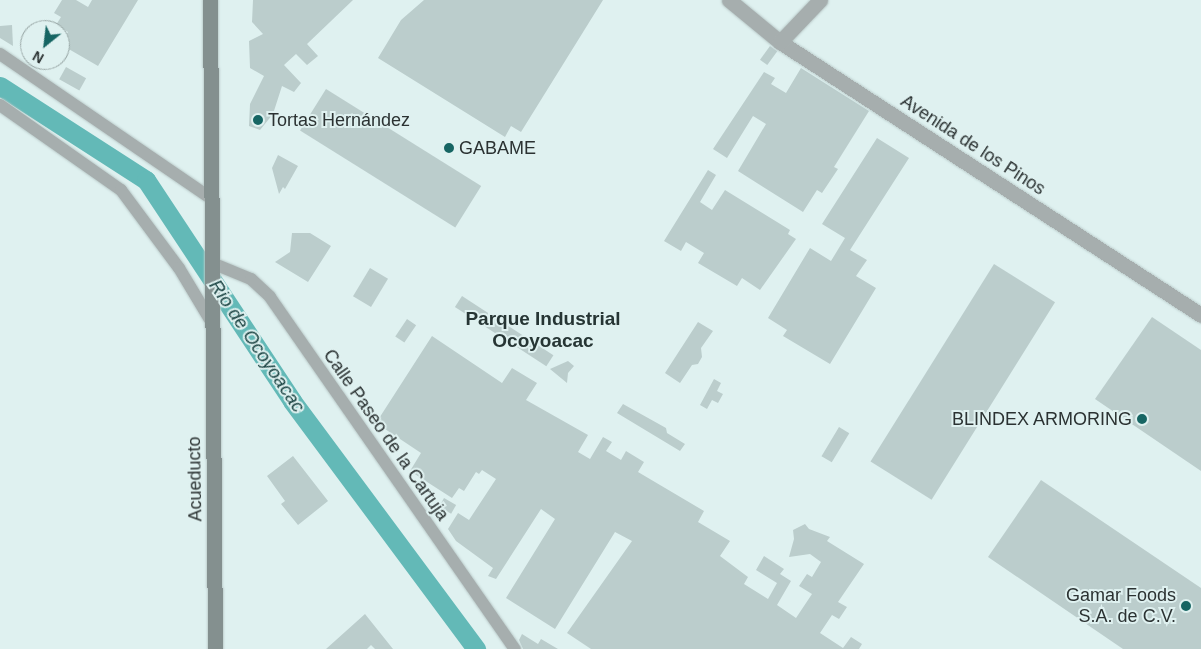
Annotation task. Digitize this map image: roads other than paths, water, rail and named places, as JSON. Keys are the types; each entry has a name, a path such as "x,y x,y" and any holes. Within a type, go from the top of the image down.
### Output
{"main road":[{"name":"Acueducto","path":"210,0 210,198 215,649"}],"street":[{"name":"Avenida de los Pinos","path":"729,0 780,42 1201,315"},
{"path":"780,42 820,0"},
{"path":"0,54 210,198"},
{"path":"0,105 122,190 212,316"},
{"name":"Calle Paseo de la Cartuja","path":"212,267 251,279 270,297 515,649"}],"waterway":[{"name":"Rio de Ocoyoacac","path":"0,86 146,180 292,401 476,649"}],"place":[{"name":"Tortas Hernández","path":"258,120"},
{"name":"GABAME","path":"449,148"},
{"name":"BLINDEX ARMORING","path":"1142,419"},
{"name":"Gamar Foods S.A. de C.V.","path":"1186,606"}],"district":[{"name":"Parque Industrial Ocoyoacac","path":"543,330"}]}
